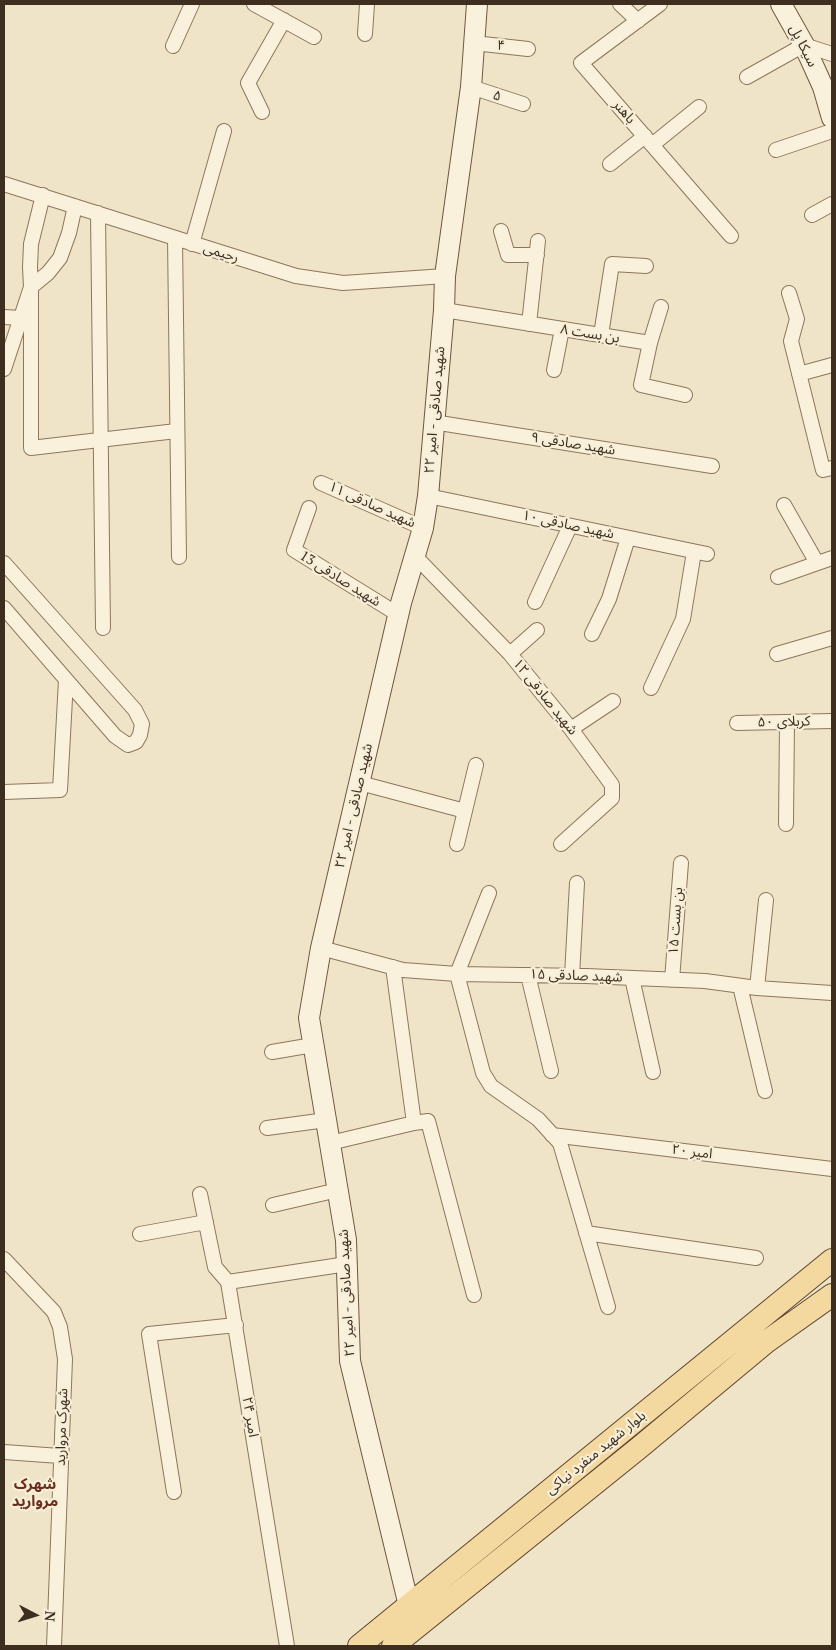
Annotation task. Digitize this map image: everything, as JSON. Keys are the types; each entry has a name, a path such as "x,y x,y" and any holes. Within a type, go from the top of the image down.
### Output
{"main road":[{"name":"بلوار شهید منفرد نیاکی","path":"359,1646 832,1260"},
{"name":"بلوار شهید منفرد نیاکی","path":"406,1641 766,1342 832,1295"}],"street":[{"path":"173,46 192,4"},
{"path":"255,4 314,37"},
{"path":"365,34 367,4"},
{"name":"شهید صادقی - امیر ۲۲","path":"409,1606 350,1361 346,1240 309,1018 321,948 399,616 423,528 428,496 444,310 445,276 470,88 477,4"},
{"path":"620,4 638,21"},
{"name":"باهنر","path":"660,4 581,63 731,236"},
{"name":"سیکا پل","path":"780,4 804,45 823,87 832,118"},
{"path":"262,112 248,82 284,20"},
{"name":"۴","path":"474,43 528,49"},
{"path":"748,77 804,45 832,54"},
{"name":"۵","path":"470,88 523,104"},
{"path":"610,164 699,108"},
{"path":"192,244 224,131"},
{"path":"776,150 832,131"},
{"name":"رحیمی","path":"4,184 296,276 343,283 445,276"},
{"path":"43,195 31,244 31,448 176,431"},
{"path":"812,215 832,204"},
{"path":"4,369 31,287 48,274 60,258 69,233 75,206"},
{"path":"98,213 103,628"},
{"path":"501,231 508,255 538,248 530,324"},
{"path":"175,238 179,557"},
{"path":"601,335 612,264 646,266"},
{"path":"789,293 797,319 791,341 822,470 832,468"},
{"path":"661,307 650,343 641,385 684,395"},
{"name":"بن بست ۸","path":"444,310 650,343"},
{"path":"4,318 21,318"},
{"path":"554,370 562,329"},
{"path":"799,374 832,365"},
{"name":"شهید صادقی ۹","path":"433,422 712,466"},
{"name":"شهید صادقی ۱۱","path":"321,483 423,528"},
{"name":"شهید صادقی ۱۰","path":"428,496 701,553 683,619 651,688"},
{"path":"784,506 817,563"},
{"name":"شهید صادقی 13","path":"309,508 294,550 399,616"},
{"path":"535,602 570,526"},
{"path":"592,634 609,599 628,538"},
{"name":"شهید صادقی ۱۲","path":"415,556 510,654 571,729 612,785 612,798 561,844"},
{"path":"778,577 832,558"},
{"path":"4,563 135,710 142,724 140,735 136,742 128,745 116,736 4,608"},
{"path":"510,654 537,630"},
{"path":"777,654 832,638"},
{"path":"4,792 60,790 66,680"},
{"path":"571,729 613,701"},
{"name":"کربلای ۵۰","path":"737,723 832,721"},
{"path":"786,824 787,722"},
{"path":"457,844 476,765"},
{"path":"360,783 465,811"},
{"name":"بن بست ۱۵","path":"672,980 681,863"},
{"path":"572,976 578,883"},
{"path":"489,893 457,974 483,1073 491,1086 538,1120 560,1143 608,1307"},
{"path":"757,988 766,900"},
{"name":"شهید صادقی ۱۵","path":"321,948 402,970 457,974 705,981 757,988 832,993"},
{"path":"393,967 414,1122"},
{"path":"528,975 551,1071"},
{"path":"632,978 653,1072"},
{"path":"740,986 765,1092"},
{"path":"272,1052 313,1045"},
{"path":"267,1128 326,1120"},
{"path":"330,1143 414,1122 428,1121 474,1295"},
{"name":"امیر ۲۰","path":"552,1135 832,1168"},
{"path":"273,1206 338,1190"},
{"name":"امیر ۲۴","path":"200,1194 214,1267 228,1282 287,1646"},
{"path":"140,1234 206,1222"},
{"path":"586,1233 756,1258"},
{"name":"شهرک مروارید","path":"4,1259 54,1312 60,1328 65,1359 54,1646"},
{"path":"228,1282 347,1264"},
{"path":"174,1492 149,1334 236,1325"},
{"path":"4,1452 60,1456"}],"district":[{"name":"شهرک مروارید","path":"35,1494"}]}
